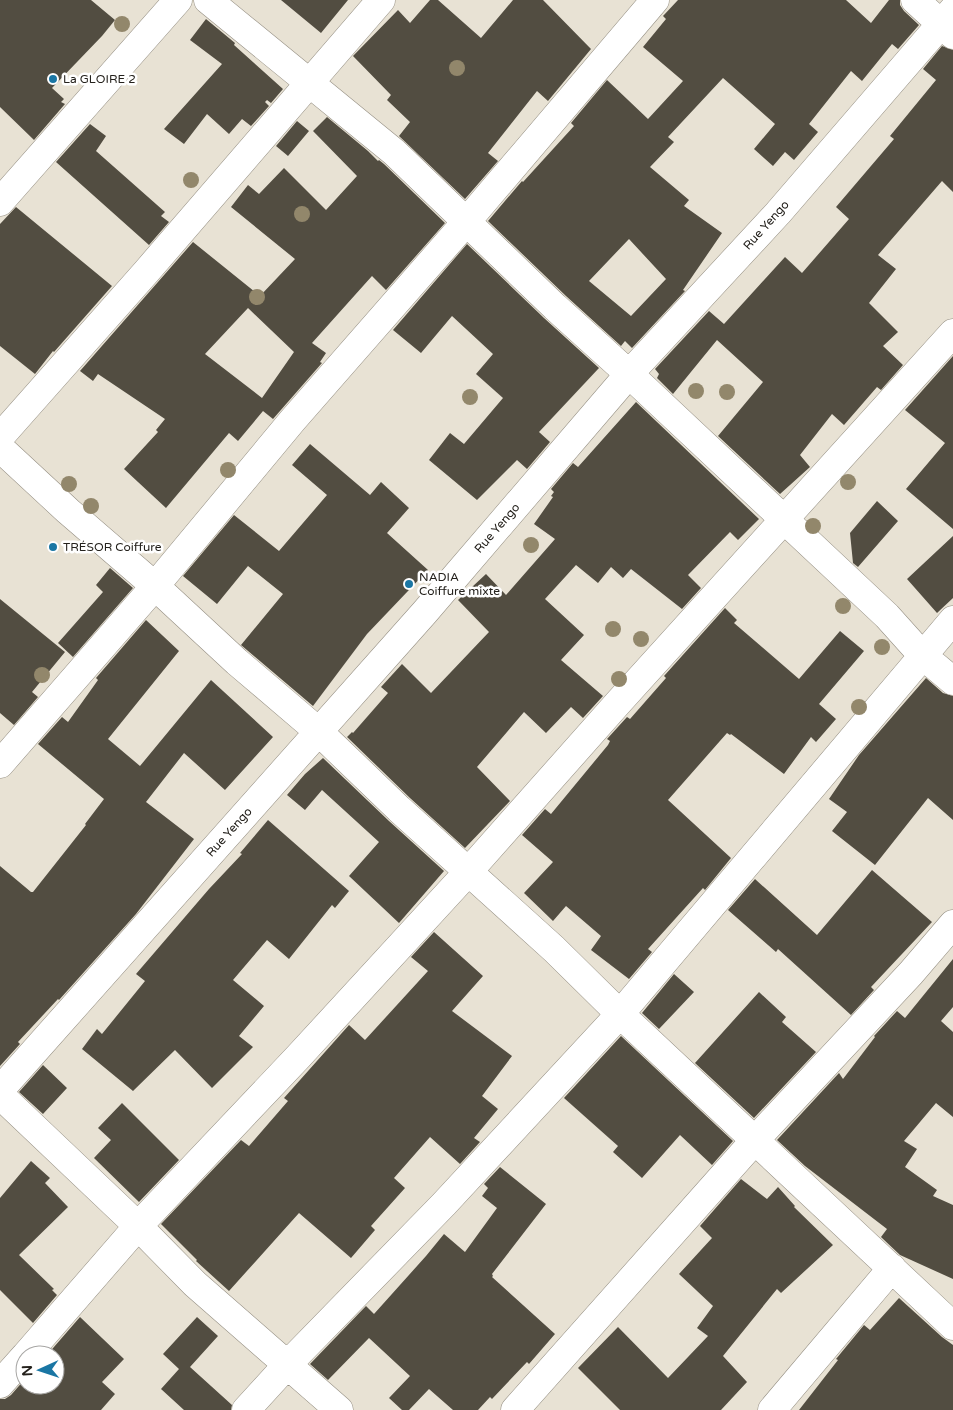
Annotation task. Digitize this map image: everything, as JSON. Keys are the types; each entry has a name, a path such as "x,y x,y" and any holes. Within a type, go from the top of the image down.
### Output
{"street":[{"path":"0,202 178,0"},
{"path":"208,0 394,152 556,308 887,616 922,655 953,680"},
{"path":"0,437 381,0"},
{"path":"0,764 155,586 292,421 467,221 655,0"},
{"path":"915,0 949,23"},
{"name":"Rue Yengo","path":"0,1090 425,612 629,374 778,213 949,23"},
{"path":"34,1345 138,1226 468,872 953,333"},
{"path":"0,448 237,662 318,731 399,809 554,948 620,1014 953,1326"},
{"path":"246,1410 287,1365 444,1204 620,1014 953,620"},
{"path":"515,1410 755,1140 911,973 953,924"},
{"path":"0,1095 138,1226 195,1284 339,1410"},
{"path":"772,1410 892,1268"},
{"path":"0,1384 15,1367"}],"building":[{"path":"0,0 91,0 115,20 52,88 64,99 61,102 65,104 34,140 0,107"},
{"path":"281,0 348,0 321,33"},
{"path":"430,0 438,0 481,38 513,0 543,0 591,49 548,101 537,91 488,153 498,161 465,199 399,136 410,122 387,100 391,95 353,56 398,10 410,23"},
{"path":"678,0 846,0 871,23 889,0 900,0 900,5 904,11 919,25 898,49 892,44 862,81 851,71 809,124 818,132 794,160 785,152 773,166 754,149 775,124 723,78 668,137 674,142 650,167 689,200 684,206 722,233 683,290 685,291 632,348 625,341 621,346 488,221 522,181 574,126 571,123 607,80 648,119 683,81 643,47 666,19 663,16","holes":["629,239 666,279 631,316 589,281"]},
{"path":"206,19 235,43 234,45 283,89 271,103 267,100 265,102 269,106 251,126 242,119 229,134 207,114 184,144 164,129 222,64 190,40"},
{"path":"942,46 953,50 953,192 942,181 878,255 896,269 869,303 898,332 883,346 903,365 881,390 877,387 844,425 832,414 800,455 810,467 780,494 718,436 763,382 717,340 673,394 657,378 659,374 655,369 709,311 724,324 785,257 802,273 849,219 836,207 894,139 890,136 936,80 923,69"},
{"path":"327,117 378,161 384,164 445,223 386,290 372,276 312,343 326,353 320,362 322,363 273,419 263,411 238,441 229,433 166,508 124,469 158,432 156,430 165,419 98,374 93,381 80,371 193,242 260,296 295,259 231,207 248,185 259,194 284,168 326,210 357,176 313,131","holes":["248,308 294,352 262,398 205,354"]},
{"path":"297,121 309,131 288,156 276,146"},
{"path":"90,124 106,136 96,151 165,212 161,216 169,222 149,245 56,162"},
{"path":"16,207 112,286 53,351 35,374 0,346 0,224"},
{"path":"467,244 599,368 539,432 550,442 527,469 517,460 477,500 429,460 450,433 464,444 503,398 476,374 493,354 452,316 421,353 393,330"},
{"path":"953,356 953,529 906,489 945,443 905,410"},
{"path":"636,402 759,519 738,540 730,532 688,575 701,588 682,609 631,569 623,578 611,567 598,583 576,565 545,599 584,635 561,660 603,696 583,718 571,707 546,733 524,712 477,767 510,801 465,848 347,737 353,733 388,693 381,687 402,664 431,693 489,632 458,600 486,574 506,595 555,539 534,524 553,497 551,496 554,492 551,489 573,463 578,467"},
{"path":"310,444 370,495 381,482 409,508 387,533 428,570 367,634 313,706 241,645 283,594 248,566 217,604 183,576 234,515 279,551 327,495 292,465"},
{"path":"877,501 898,521 858,567 853,563 850,533"},
{"path":"953,536 953,598 937,613 907,579"},
{"path":"110,568 133,588 73,657 58,643 103,592 96,585"},
{"path":"0,599 65,652 32,692 38,697 14,725 0,713"},
{"path":"725,608 737,620 734,623 799,679 840,631 864,651 819,704 836,719 816,742 811,737 784,774 731,734 727,733 668,800 731,858 705,890 703,888 648,949 652,952 629,979 591,950 601,936 566,906 553,921 524,893 553,862 522,835 545,809 551,814 608,745 610,741 607,739 627,717 630,719 666,678 664,676"},
{"path":"146,620 179,651 108,739 140,766 211,680 273,737 225,790 184,753 146,802 194,839 136,914 59,1000 18,1042 20,1044 0,1066 0,866 33,892 104,799 38,744 62,717 68,722 98,680 96,678"},
{"path":"926,678 943,693 953,696 953,820 928,798 875,865 832,831 847,812 829,799 859,755"},
{"path":"323,758 444,871 399,923 349,876 379,842 322,790 305,810 287,795 305,774"},
{"path":"268,820 349,891 335,908 332,905 289,959 267,940 233,980 264,1006 239,1036 253,1047 212,1088 175,1050 133,1091 82,1049 97,1029 102,1034 145,981 136,974 209,889 242,854 240,853"},
{"path":"872,870 932,922 871,987 874,990 851,1015 778,949 776,952 728,910 755,879 817,935"},
{"path":"434,932 483,976 452,1011 512,1056 482,1096 498,1109 474,1138 480,1142 460,1164 430,1137 394,1178 405,1188 371,1226 375,1230 351,1258 299,1213 229,1291 196,1261 161,1224 241,1140 249,1146 288,1101 284,1098 349,1025 365,1040 428,971 411,957"},
{"path":"953,959 953,1007 941,1021 953,1032 953,1117 936,1103 904,1141 917,1149 905,1167 937,1190 933,1196 953,1205 953,1279 900,1255 881,1237 887,1229 805,1166 777,1140 839,1073 843,1079 874,1036 897,1011 905,1018"},
{"path":"674,974 694,992 659,1029 642,1013"},
{"path":"759,992 786,1017 782,1022 816,1052 754,1118 695,1063"},
{"path":"621,1036 733,1141 712,1165 680,1135 642,1178 613,1152 618,1146 564,1098"},
{"path":"43,1065 67,1088 43,1114 19,1092"},
{"path":"122,1103 179,1160 139,1202 94,1158 111,1140 98,1128"},
{"path":"31,1161 50,1178 45,1183 68,1207 19,1255 54,1289 52,1290 57,1295 33,1323 0,1290 0,1198"},
{"path":"500,1167 546,1204 492,1274 492,1277 555,1334 529,1364 527,1362 492,1399 490,1397 478,1410 453,1410 429,1389 409,1410 402,1410 389,1398 410,1376 369,1338 328,1380 310,1364 366,1306 374,1314 444,1234 465,1252 497,1208 482,1196 488,1188 484,1184"},
{"path":"741,1179 767,1199 778,1187 794,1207 833,1245 781,1293 777,1289 723,1356 747,1382 721,1410 620,1410 578,1368 618,1327 668,1378 708,1336 697,1328 713,1306 679,1274 712,1238 700,1226"},
{"path":"899,1298 953,1345 953,1410 799,1410 838,1360 836,1359 864,1325 870,1330"},
{"path":"80,1317 124,1359 102,1382 115,1394 101,1410 0,1410 0,1399 5,1399 15,1390 15,1395 65,1395 65,1345 56,1345"},
{"path":"197,1317 218,1336 190,1367 232,1405 231,1410 184,1410 161,1389 179,1369 163,1354"}],"place":[{"name":"La GLOIRE 2","path":"53,79"},
{"name":"TRÉSOR Coiffure","path":"53,547"},
{"name":"NADIA Coiffure mixte","path":"409,584"}]}
